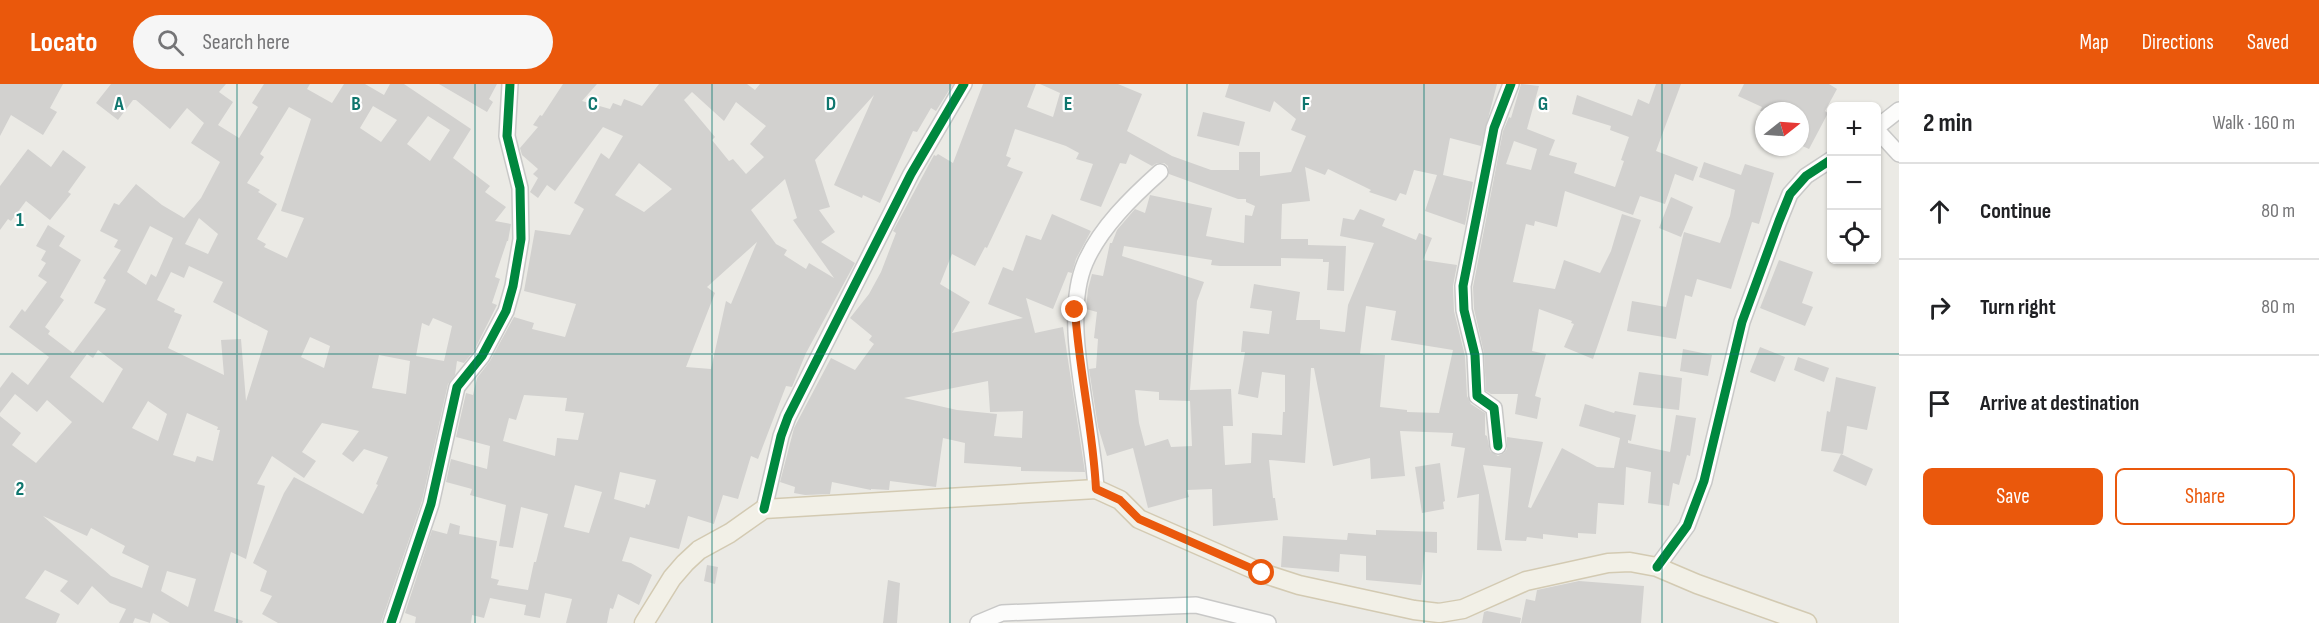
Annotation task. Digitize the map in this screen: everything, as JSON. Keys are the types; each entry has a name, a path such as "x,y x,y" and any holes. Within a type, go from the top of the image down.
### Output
{"main road":[{"path":"644,623 672,578 685,563 699,550 730,533 764,509 1096,489 1120,500 1139,519 1262,573 1299,585 1414,610 1438,618 1526,581 1608,563 1630,562 1657,567 1697,584 1807,623"}],"street":[{"path":"391,623 431,504 457,387 482,356 506,311 513,286 521,239 520,188 507,136 510,84"},
{"path":"764,509 781,436 793,408 911,174 964,84"},
{"path":"1498,446 1494,408 1477,396 1475,355 1464,310 1462,286 1494,128 1511,84"},
{"path":"1881,124 1899,110"},
{"path":"1881,134 1899,154"},
{"path":"1657,567 1687,526 1701,489 1742,322 1790,194 1806,176 1827,162"},
{"path":"1096,489 1095,464 1075,310 1085,264 1109,225 1135,195 1160,172"},
{"path":"978,623 1002,613 1166,605 1196,605 1268,623"}],"building":[{"path":"0,84 63,84 50,108 57,112 43,135 11,115 0,136"},
{"path":"111,84 226,84 219,92 233,102 218,125 239,138 258,107 252,103 264,84 310,84 307,89 332,103 344,84 365,84 384,95 390,84 404,84 471,129 453,158 490,186 485,192 506,207 495,221 511,224 508,241 495,277 500,279 492,303 497,305 474,351 464,363 457,361 455,375 448,384 422,501 381,623 278,623 262,614 272,596 260,591 267,571 253,563 284,493 294,477 363,514 378,485 376,484 388,457 364,449 353,462 342,454 359,431 322,423 302,452 316,461 304,478 272,456 257,484 265,486 246,559 231,552 214,611 243,621 242,623 170,623 153,613 150,623 135,618 133,623 119,623 126,609 110,603 92,586 78,605 60,591 68,581 45,570 25,598 60,614 56,623 0,623 0,416 21,433 12,445 36,463 72,422 47,400 37,412 15,394 0,413 0,388 12,372 28,385 49,357 9,327 22,309 25,312 47,282 38,276 46,263 41,260 46,251 36,246 48,225 65,236 59,246 81,260 60,297 64,300 45,327 50,331 48,334 73,353 106,309 94,303 106,280 103,278 121,250 114,247 118,240 100,231 114,203 119,205 136,184 162,205 184,218 201,198 220,162 191,143 204,123 187,108 170,129 136,100 133,100 118,120 96,103","holes":["373,106 397,120 381,142 360,128","289,107 311,119 281,211 304,218 287,258 264,247 266,244 257,239 277,204 247,183 264,157 260,154","428,116 450,130 430,161 407,144","199,218 218,234 208,254 185,244","150,226 173,238 156,277 151,274 146,285 127,272","189,266 223,282 213,302 268,331 246,401 241,339 221,340 224,375 168,348 182,315 157,300 171,272 184,278","433,318 452,326 444,361 416,356 422,323 429,326","310,337 330,346 324,368 301,357","98,350 123,369 103,403 70,377 87,354 93,358","379,355 410,361 406,394 372,388","148,401 167,414 158,441 132,428","187,413 220,430 213,461 197,456 195,462 173,455","43,516 87,536 91,528 125,546 122,553 149,566 142,588 111,576","167,571 196,579 188,607 161,591"]},
{"path":"439,84 497,84 489,99 493,102 487,112"},
{"path":"563,84 597,84 582,101 610,109 613,103 621,106 624,99 642,106 659,84 747,84 755,90 760,84 953,84 936,111 931,108 917,132 913,131 880,203 863,195 862,198 834,185 874,95 815,160 830,207 819,210 835,232 821,242 855,263 806,353 792,387 786,386 758,459 751,456 738,499 723,495 714,524 688,516 679,549 630,537 622,561 631,563 652,575 639,605 618,594 613,609 610,608 607,623 566,623 572,599 545,593 540,618 524,615 526,605 490,598 484,618 472,615 471,623 415,623 416,617 405,613 432,530 447,534 450,523 460,526 459,534 497,541 491,578 499,580 497,585 528,590 534,562 536,562 548,514 521,507 513,548 499,546 506,505 470,495 472,489 446,482 451,459 487,469 490,446 456,437 466,393 473,395 477,378 490,361 514,317 534,323 532,329 565,337 576,304 524,291 535,230 570,235 584,209 574,203 601,153 609,159 623,136 603,127 555,191 547,185 538,198 530,192 538,178 533,174 538,169 522,155 520,148 538,127 533,125 540,115 542,116","holes":["692,92 724,121 736,102 766,126 750,144 764,157 746,174 733,159 729,161 712,140 715,137 684,100","639,163 672,189 644,212 615,195","785,179 797,218 793,220 834,278 809,263 806,269 784,255 787,250 776,244 751,210","757,242 731,304 726,301 711,369 686,367 715,293 707,287","524,395 567,398 565,411 584,413 578,440 557,438 555,456 503,441 509,418 516,420","620,472 656,480 649,505 646,504 645,508 614,499","575,485 602,492 589,533 564,527"]},
{"path":"983,84 1036,84 1027,107 1053,117 1060,93 1040,84 1118,84 1142,94 1127,131 1172,156 1211,170 1239,170 1239,152 1260,152 1260,176 1291,172 1306,136 1291,130 1296,119 1274,101 1270,112 1225,97 1229,84 1497,84 1481,146 1450,138 1443,175 1473,182 1465,225 1425,211 1437,175 1414,170 1406,195 1400,193 1396,201 1369,192 1371,190 1328,169 1325,175 1305,167 1310,201 1282,204 1281,239 1308,239 1308,245 1346,246 1344,291 1327,290 1329,262 1323,262 1323,259 1281,258 1281,266 1220,266 1211,265 1212,260 1124,246 1122,256 1204,282 1197,301 1190,390 1231,389 1233,426 1223,426 1225,465 1251,463 1252,433 1282,435 1283,412 1285,412 1285,375 1262,372 1258,398 1238,394 1245,352 1241,352 1243,331 1269,334 1272,311 1250,308 1254,284 1300,292 1296,320 1320,320 1320,329 1345,332 1348,305 1374,243 1340,236 1343,218 1354,220 1360,209 1385,219 1382,226 1416,240 1419,233 1432,238 1423,260 1457,265 1453,286 1454,311 1465,356 1467,396 1471,404 1485,413 1485,435 1490,451 1498,456 1504,453 1507,449 1507,437 1543,442 1528,507 1531,508 1562,448 1597,467 1614,468 1620,438 1579,426 1585,404 1614,413 1615,411 1636,415 1631,441 1628,440 1628,443 1670,452 1676,415 1696,418 1690,456 1687,455 1679,485 1673,483 1669,506 1648,503 1651,472 1626,467 1624,505 1598,503 1596,534 1578,533 1578,538 1543,534 1543,539 1527,537 1526,541 1505,540 1511,468 1483,465 1502,551 1477,550 1479,494 1457,498 1465,448 1451,446 1453,433 1400,431 1405,476 1371,479 1370,458 1333,466 1314,368 1311,368 1305,463 1269,460 1278,520 1213,526 1212,489 1187,490 1189,497 1148,508 1133,448 1107,456 1098,427 1089,369 1096,368 1098,339 1094,338 1097,312 1086,309 1092,274 1103,276 1110,243 1117,230 1135,209 1145,213 1150,195 1212,208 1206,236 1244,243 1245,215 1252,216 1255,206 1246,202 1246,199 1238,199 1169,174 1168,166 1164,163 1152,166 1130,154 1126,164 1120,163 1101,207 1080,200 1093,164 1076,159 1079,153 1066,146 1015,129 1006,156 1011,158 1007,166 1023,172 987,248 985,247 975,266 952,254 940,284 970,302 952,333 1023,318 988,304 1003,267 1013,271 1026,235 1041,240 1052,214 1091,231 1076,259 1072,273 1068,272 1053,309 1026,298 1035,333 1063,327 1085,472 1021,471 1021,467 964,463 965,443 943,438 936,487 890,481 889,490 871,490 832,482 830,494 794,493 795,487 780,482 794,428 831,358 855,370 874,344 869,340 872,336 850,318 869,294 881,272 896,233 893,231 934,155 938,154 953,163","holes":["1366,306 1396,311 1391,340 1453,350 1439,413 1407,412 1407,410 1380,407 1385,355 1360,354","988,381 990,412 1023,411 1022,438 994,436 997,414 957,410 904,398","1135,390 1159,392 1159,400 1190,401 1192,446 1171,447 1168,439 1145,446 1139,423"]},
{"path":"1521,84 1539,86 1527,129 1555,140 1549,155 1577,163 1574,173 1615,187 1629,137 1610,130 1611,126 1572,114 1577,95 1632,116 1638,99 1649,104 1656,84 1681,84 1656,151 1698,167 1693,181 1675,174 1665,204 1640,196 1633,215 1565,191 1557,227 1535,221 1534,226 1526,224 1513,282 1555,289 1564,260 1600,273 1611,251 1622,214 1641,220 1593,359 1564,347 1574,324 1571,323 1572,321 1539,309 1532,351 1546,354 1535,396 1541,398 1537,419 1515,414 1518,394 1491,394 1486,391 1484,353 1474,309 1473,287 1503,131 1509,117 1511,118","holes":["1514,141 1537,149 1531,170 1506,164"]},
{"path":"1744,84 1829,84 1837,89 1830,102 1827,102 1825,111 1827,115 1809,149 1809,102 1755,104 1738,96"},
{"path":"1203,112 1245,122 1239,146 1197,136"},
{"path":"28,149 51,167 63,150 86,167 68,192 71,194 50,220 26,201 11,221 8,219 0,230 0,186"},
{"path":"1704,162 1741,175 1745,164 1774,173 1759,224 1752,222 1731,289 1697,279 1692,297 1685,295 1676,339 1627,331 1632,301 1666,307 1684,232 1720,243 1730,216 1735,190 1699,177"},
{"path":"1671,197 1693,207 1681,237 1659,228"},
{"path":"1779,260 1813,272 1802,303 1813,307 1805,326 1760,308"},
{"path":"1760,347 1785,357 1775,382 1750,372"},
{"path":"1683,349 1712,355 1708,376 1680,371"},
{"path":"1798,357 1829,368 1824,382 1794,370"},
{"path":"1639,372 1682,378 1679,410 1633,405"},
{"path":"1836,377 1876,387 1867,430 1847,426 1843,454 1821,451 1827,411 1830,412"},
{"path":"1841,454 1873,469 1866,486 1833,471"},
{"path":"1440,463 1444,509 1422,513 1415,467"},
{"path":"1376,530 1437,532 1437,553 1425,552 1421,585 1366,580 1366,556 1340,554 1339,572 1281,567 1283,536 1347,540 1348,533 1376,535"},
{"path":"707,565 718,567 715,584 704,581"},
{"path":"888,580 900,583 897,623 883,623"},
{"path":"1579,581 1644,586 1641,623 1521,623 1526,599 1535,601 1537,590"},
{"path":"1484,612 1521,618 1520,623 1482,623"}],"cycle path":[{"path":"391,623 431,504 457,387 482,356 506,311 513,286 521,239 520,188 507,136 510,84"},
{"path":"764,509 781,436 788,417 911,174 964,84"},
{"path":"1498,446 1494,408 1477,396 1475,355 1464,310 1463,286 1494,128 1511,84"},
{"path":"1657,567 1687,526 1704,481 1742,322 1790,194 1806,176 1827,162"}],"route":[{"path":"1075,310 1095,464 1096,489 1120,500 1139,519 1262,573"}]}
